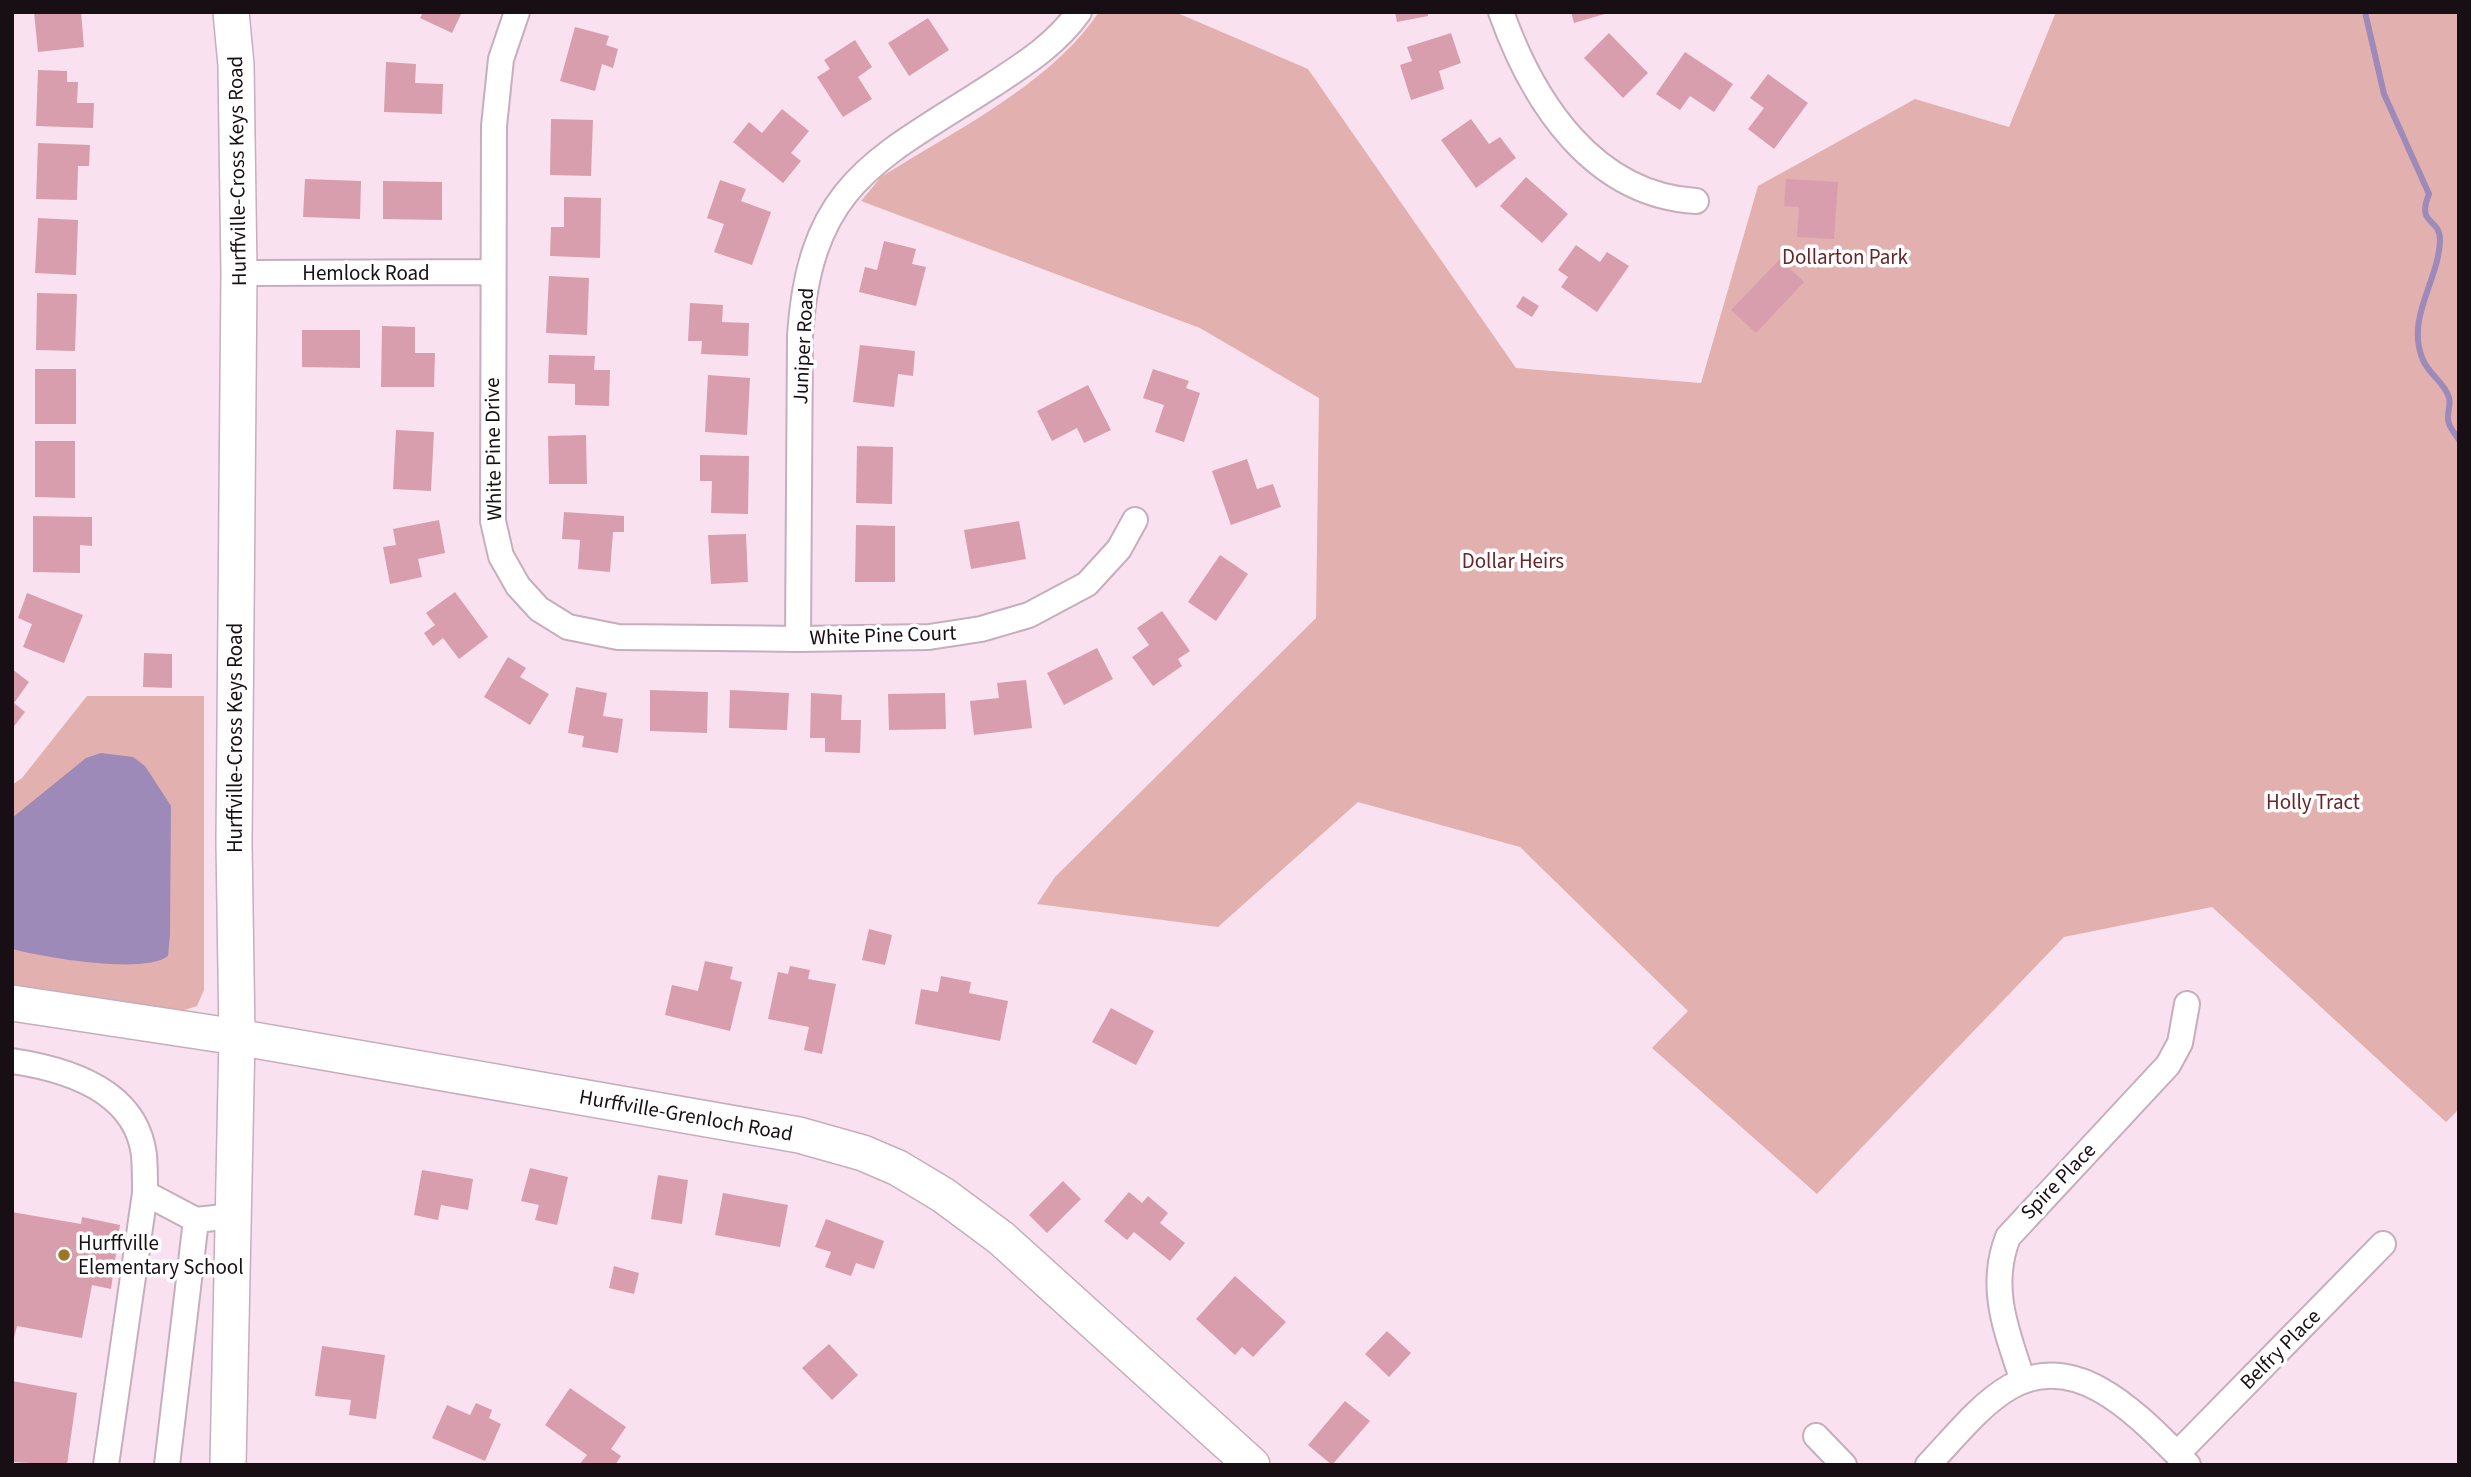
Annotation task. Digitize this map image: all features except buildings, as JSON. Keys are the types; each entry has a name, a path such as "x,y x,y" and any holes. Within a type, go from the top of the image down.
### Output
{"main road":[{"name":"Hurffville-Cross Keys Road","path":"228,1465 237,1037 234,843 239,273 236,65 231,12"},
{"name":"Hurffville-Grenloch Road","path":"12,1003 237,1037 799,1135 863,1153 898,1168 943,1195 1002,1238 1252,1465"}],"street":[{"name":"White Pine Drive","path":"517,12 506,40 497,82 492,272 493,521 501,556 529,599 551,618 599,635 798,639"},
{"name":"Juniper Road","path":"798,639 800,336 804,287 816,243 848,190 873,163 1028,62 1064,32 1079,12"},
{"path":"1501,12 1517,51 1546,102 1593,160 1642,191 1674,200 1696,201"},
{"name":"Hemlock Road","path":"239,273 492,272"},
{"name":"White Pine Court","path":"798,639 929,637 981,629 1028,615 1087,584 1119,549 1135,520"},
{"name":"Spire Place","path":"2023,1381 2005,1326 1997,1289 2000,1261 2008,1237 2168,1065 2180,1043 2187,1004"},
{"path":"12,1061 51,1066 91,1082 123,1108 144,1152 145,1193 106,1465"},
{"path":"145,1193 196,1220 233,1216"},
{"path":"167,1465 196,1220"},
{"name":"Belfry Place","path":"2182,1459 2383,1244"},
{"path":"1928,1465 1992,1400 2033,1377 2057,1378 2097,1387 2132,1411 2182,1459"},
{"path":"1816,1436 1844,1465"}],"green space":[{"path":"1099,12 1175,12 1308,69 1516,368 1701,383 1758,186 1915,99 2009,127 2056,12 2459,12 2459,1109 2446,1122 2212,907 2064,937 1817,1194 1652,1048 1688,1011 1520,847 1358,802 1218,927 1037,904 1055,877 1316,618 1319,398 1200,328 861,201 881,177 969,124 1028,84 1079,38"},
{"path":"87,696 204,696 204,990 197,1006 175,1013 12,988 12,785 22,778"}],"shaded area":[{"path":"101,753 133,757 145,766 171,806 168,956 138,964 93,963 12,949 12,818 86,758"}],"waterway":[{"path":"2365,12 2384,94 2429,194 2425,211 2427,217 2439,233 2438,255 2420,314 2419,344 2423,360 2449,398 2449,422 2459,440"}],"place":[{"name":"Hurffville Elementary School","path":"64,1255"}],"park label":[{"name":"Dollarton Park","path":"1845,257"},
{"name":"Dollar Heirs","path":"1513,561"},
{"name":"Holly Tract","path":"2313,802"}]}
